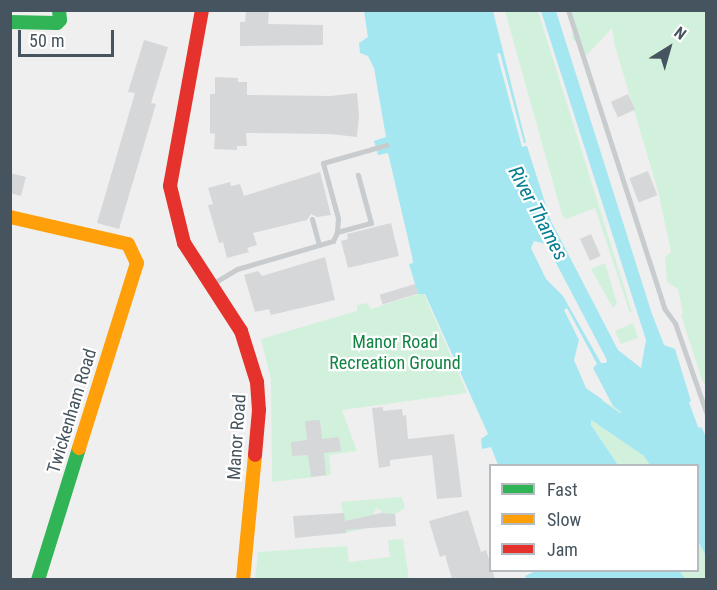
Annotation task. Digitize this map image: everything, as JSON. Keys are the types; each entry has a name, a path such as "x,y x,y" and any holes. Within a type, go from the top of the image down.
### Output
{"main road":[{"path":"10,22 57,23 60,20 59,10"},
{"name":"Manor Road","path":"202,10 171,174 174,210 184,243 240,331 257,382 259,410 243,579"},
{"name":"Twickenham Road","path":"10,217 128,244 134,252 137,263 38,579"}],"lane":[{"path":"568,10 664,308 675,323 706,412"},
{"path":"211,284 237,269 333,241 337,232 338,218 323,163 386,145"},
{"path":"337,232 370,223 358,175"},
{"path":"312,219 319,245"}],"green space":[{"path":"505,11 538,11 632,312 630,313 595,208 566,219 562,215"},
{"path":"571,11 706,11 706,385 702,380 681,315 683,313 678,289 667,282 665,257 671,252 658,191 615,46 612,28 587,55 572,38 574,19"},
{"path":"605,263 617,303 613,308 591,269"},
{"name":"Manor Road Recreation Ground","path":"424,294 467,393 342,410 357,451 329,455 331,475 272,482 271,380 261,339 357,311 357,305 367,303 371,309"},
{"path":"633,323 638,338 621,344 615,331"},
{"path":"603,400 621,412 611,427 635,443 649,464 617,464 591,425 591,419"},
{"path":"402,497 405,508 395,514 381,515 381,510 377,508 363,529 346,533 341,502"},
{"path":"403,539 409,579 255,579 258,552 347,546 349,562 390,557 388,540"},
{"path":"699,543 706,556 706,579 685,579 681,572 699,572"}],"water":[{"path":"364,11 493,11 526,143 551,221 618,350 641,368 646,340 541,11 556,11 652,314 664,345 675,349 691,401 689,402 698,427 702,428 706,437 706,556 699,543 699,464 649,464 635,443 610,427 621,412 613,406 593,368 597,364 567,308 564,310 579,340 574,360 586,388 603,400 591,419 591,425 617,464 498,464 491,447 482,449 481,439 488,434 425,294 418,294 409,264 413,263 412,256 388,153 378,155 374,141 386,137 374,68 368,56 360,53 359,43 368,37","holes":["534,241 546,244 607,360 606,363 601,363 563,296 546,279 531,248"]},
{"path":"534,572 681,572 685,579 526,579 525,576"}],"pier":[{"path":"500,53 524,143 529,142 530,145 522,147 497,54"}],"building":[{"path":"246,10 269,10 268,24 323,25 323,45 240,46 240,22 245,22"},
{"path":"144,40 168,47 151,103 156,104 119,229 97,223 135,93 128,92"},
{"path":"215,77 238,78 238,82 247,82 247,95 330,96 357,93 359,115 357,137 330,134 246,133 247,146 237,146 237,150 214,149 215,134 210,133 210,94 215,94"},
{"path":"628,94 635,109 618,117 611,102"},
{"path":"648,171 657,195 639,202 629,178"},
{"path":"320,172 331,215 317,217 311,214 307,220 253,233 257,245 247,248 249,252 227,258 223,242 219,243 208,205 213,204 208,188 230,182 231,186 240,184 244,196"},
{"path":"10,173 26,177 21,196 10,193"},
{"path":"391,223 399,256 348,268 341,241 348,239 347,234"},
{"path":"591,234 601,256 590,261 580,239"},
{"path":"325,257 335,300 271,315 269,309 255,312 244,275 258,271 262,276"},
{"path":"415,284 418,294 383,304 380,295"},
{"path":"383,407 383,411 402,409 403,416 406,415 408,439 454,434 462,497 437,499 432,455 390,460 390,466 379,468 372,408"},
{"path":"320,420 322,439 339,437 341,451 324,453 326,475 311,477 308,455 292,456 291,442 307,440 305,421"},
{"path":"468,510 481,552 486,550 489,572 493,572 495,579 452,579 445,555 440,557 429,521"},
{"path":"344,513 345,521 381,513 395,514 396,526 346,530 346,533 295,538 293,516"}],"waterway":[{"name":"River Thames","path":"570,392 675,464"}],"traffic: fast":[{"path":"10,22 57,23 60,20 59,10"},
{"path":"38,580 79,448"}],"traffic: slow":[{"path":"10,217 128,244 137,263 79,448"},
{"path":"243,580 255,455"}],"traffic: jam":[{"path":"202,10 170,186 184,243 241,331 257,382 259,410 255,455"}]}
